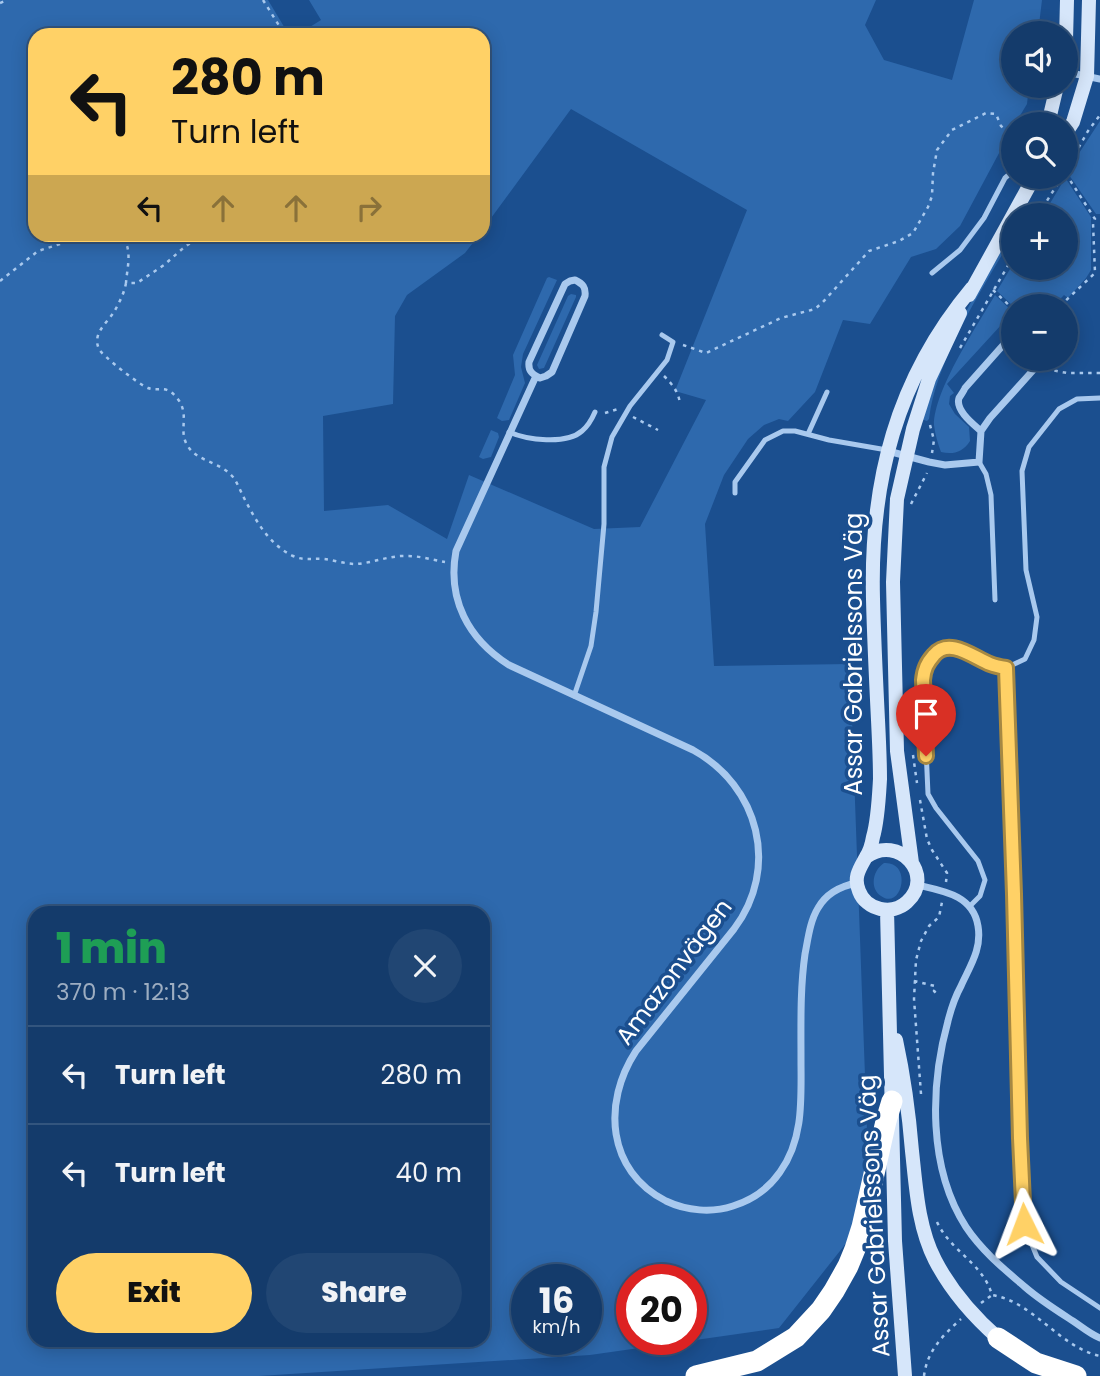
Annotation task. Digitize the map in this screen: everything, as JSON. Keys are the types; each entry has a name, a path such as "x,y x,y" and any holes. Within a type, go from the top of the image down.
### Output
{"highway":[{"path":"696,1376 757,1361 796,1337 828,1300 855,1249 892,1101"},
{"path":"998,1338 1036,1363 1076,1376"}],"street":[{"path":"1067,21 1068,0"},
{"path":"1077,112 1093,77 1089,0"},
{"name":"Assar Gabrielssons Väg","path":"912,863 897,751 893,582 897,499 906,456 929,379 972,288 1027,189"},
{"name":"Amazonvägen","path":"575,280 584,285 585,296 552,372 540,378 536,376 530,373 528,362 565,284 575,280"},
{"name":"Assar Gabrielssons Väg","path":"866,857 874,835 880,779 873,596 873,552 878,495 896,419 915,373 952,312 972,288"},
{"path":"981,431 963,413 958,403 959,398 1001,348"},
{"path":"887,450 945,465 979,462 981,431 1029,371"},
{"name":"Amazonvägen","path":"536,376 456,551 455,587 458,604 466,622 488,650 509,665 708,759 726,775 740,793 752,817 759,851 758,874 747,909 636,1051 618,1090 615,1126 622,1154 638,1180 661,1199 691,1209 726,1208 738,1205 759,1193 780,1173 794,1145 800,1113 802,978 808,939 817,909 823,900 836,890 857,883"},
{"path":"890,849 903,854 912,863 916,871 917,885 906,903 887,910 880,909 862,897 857,883 857,872 866,857 878,850 890,849"},
{"path":"917,885 955,895 963,900 974,912 978,924 978,947 948,1018 940,1051 936,1085 936,1124 947,1185 967,1228 994,1261 1040,1300 1100,1338"},
{"name":"Assar Gabrielssons Väg","path":"887,910 896,1269 905,1376"},
{"name":"Assar Gabrielssons Väg","path":"889,1012 902,1069 918,1204 934,1258 962,1303 998,1338"}],"lane":[{"path":"932,272 960,250 984,218 1001,186"},
{"path":"573,695 584,669 593,634 604,524 604,467 612,437 630,406 667,360 673,342 662,335"},
{"path":"808,434 827,392"},
{"path":"969,907 980,896 985,880 978,861 928,794 923,680 925,667 938,650 950,648 1006,668 1025,659 1034,640 1037,617 1026,570 1022,471 1029,447 1059,409 1077,400 1100,398"},
{"path":"509,432 530,439 565,438 580,433 595,412"},
{"path":"735,493 735,482 765,440 783,431 795,431 887,450"},
{"path":"979,462 986,474 990,495 995,600"},
{"path":"1006,668 1024,1224 1037,1257 1061,1282 1100,1308"}],"path":[{"path":"0,3 7,0"},
{"path":"263,0 281,28"},
{"path":"673,342 706,352 781,318 815,309 869,251 899,241 913,233 932,196 937,150 951,130 986,113 996,114 1001,126"},
{"path":"1078,149 1100,115"},
{"path":"1074,189 1095,219"},
{"path":"1095,219 1100,219"},
{"path":"1073,294 1095,273 1095,219"},
{"path":"0,281 38,251 66,242"},
{"path":"127,242 129,252 124,294 113,314 101,327 97,338 98,349 105,358 115,363 137,383 151,389 161,388 172,392 183,410 186,444 195,454 233,477 257,523 271,540 292,555 306,560 322,559 355,564 410,556 454,564"},
{"path":"126,283 136,283 164,265 192,242"},
{"path":"956,356 1001,277"},
{"path":"993,290 1001,298"},
{"path":"658,371 671,383 680,403"},
{"path":"1061,371 1100,373"},
{"path":"631,416 658,430"},
{"path":"910,510 911,502 925,478 929,462 934,440 930,423"},
{"path":"912,751 918,788"},
{"path":"920,801 927,839 947,873 939,917 929,926 921,941 916,960 914,999 921,1096"},
{"path":"914,981 934,986 936,993"},
{"path":"937,1221 952,1244 985,1276 992,1295"},
{"path":"976,1307 992,1295"},
{"path":"992,1295 1011,1300 1072,1344 1100,1356"},
{"path":"924,1376 929,1356 936,1345 964,1318"}],"shaded area":[{"path":"0,0 268,0 285,28 28,28 28,242 474,242 465,253 407,295 395,316 393,404 323,416 324,511 388,505 447,539 469,475 594,529 640,527 706,400 675,391 747,210 571,109 490,219 490,28 308,28 321,20 309,0 876,0 865,25 884,60 952,80 974,0 1042,0 1039,21 1001,21 1001,98 1028,98 1027,104 1022,112 1001,112 1001,149 960,226 936,249 911,257 870,324 843,320 815,392 788,421 779,419 764,425 748,439 724,475 705,524 714,666 850,664 870,1213 779,1328 707,1338 707,1264 616,1264 616,1351 602,1353 602,1264 511,1264 511,1355 590,1355 259,1376 0,1376"},
{"path":"1100,121 1100,214 1096,214 1078,188 1078,155"},
{"path":"1059,189 1073,189 1091,217 1091,270 1072,294 1001,295 997,291 1004,280 1078,280 1078,203 1050,203"},
{"path":"1001,250 1001,257 951,348 941,372 929,419 921,419 961,321"},
{"path":"549,277 557,280 523,354 521,367 525,383 509,420 502,421 497,418 515,375 513,355"},
{"path":"571,294 576,297 544,368 539,369 537,365"},
{"path":"995,295 1001,301 1001,325 947,384 954,393 950,396 949,404 969,427 970,441 957,452 941,452 934,425 936,411 941,394 958,358"},
{"path":"491,430 498,433 499,437 491,457 483,459 479,457"},
{"path":"884,863 893,864 899,869 901,877 899,892 888,899 877,893 874,884 877,870"}],"route":[{"path":"926,756 923,680 925,667 938,650 950,648 966,652 989,664 1006,668 1024,1224"}]}
